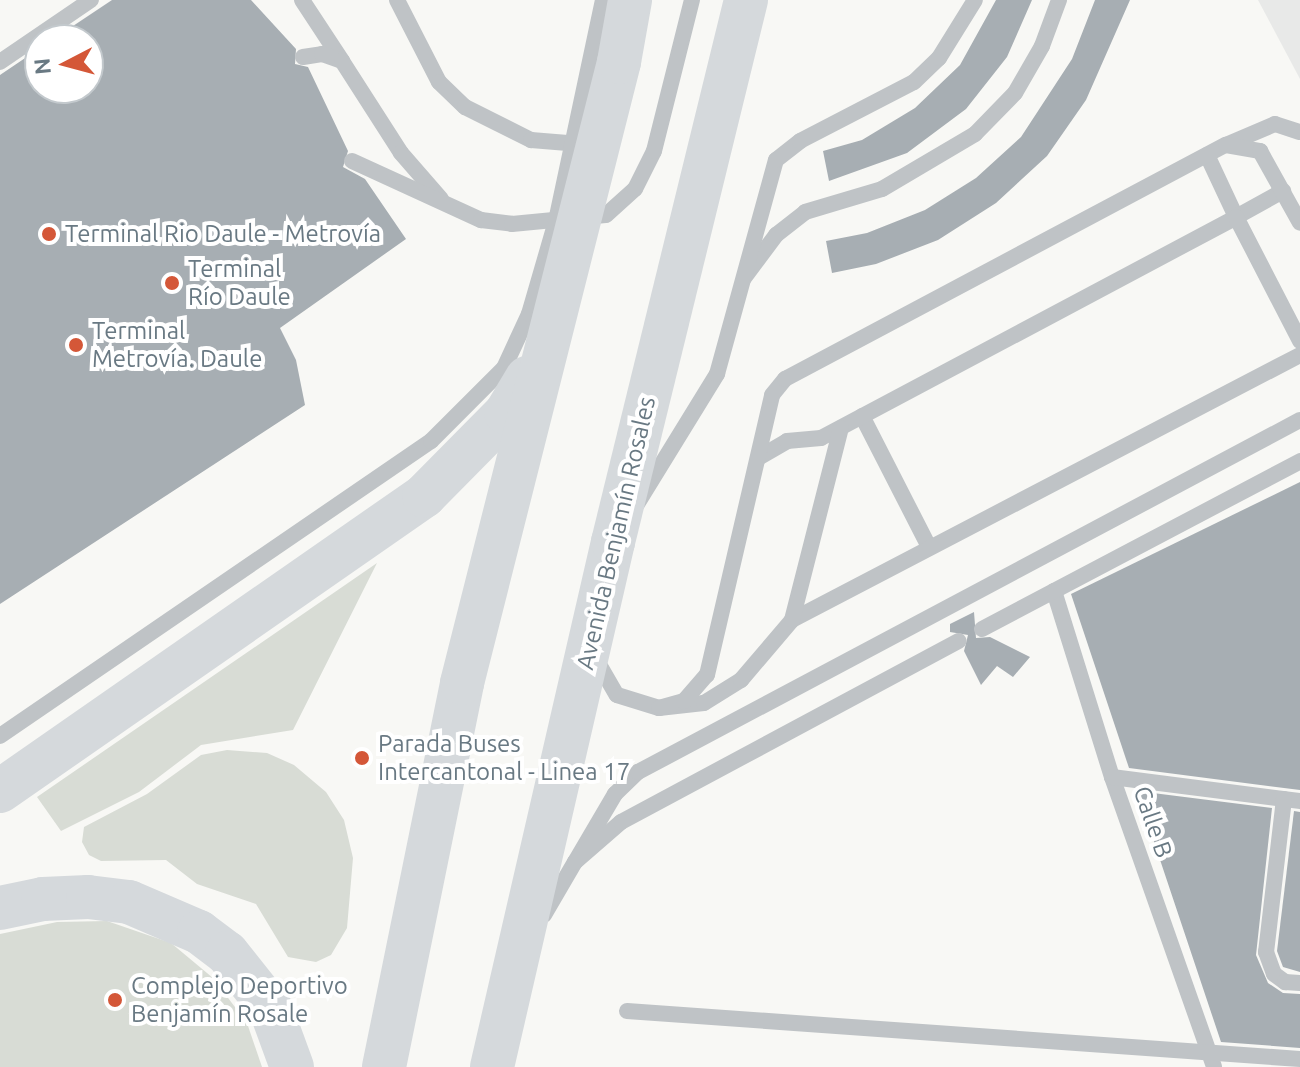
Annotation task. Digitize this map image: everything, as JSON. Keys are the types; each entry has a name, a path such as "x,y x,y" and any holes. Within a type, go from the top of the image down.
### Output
{"main road":[{"path":"384,1067 462,683 546,345 586,139 619,62 630,0"},
{"name":"Avenida Benjamín Rosales","path":"495,1062 613,542 746,0"},
{"path":"0,791 424,496 506,413 546,345"},
{"path":"0,908 43,899 88,897 129,902 199,932 227,953 270,1007 292,1067"}],"lane":[{"path":"0,62 91,0"},
{"path":"302,0 426,186 461,215"},
{"path":"397,0 439,82 465,107 531,140 586,139 603,0"},
{"path":"619,62 642,0"},
{"path":"352,161 461,215 512,224 568,220 618,209 645,170 692,0"},
{"path":"613,542 717,374 738,286 776,160 800,141 847,121 914,82 939,58 975,0"},
{"path":"738,286 788,223 818,207 882,189 975,134 1015,93 1042,46 1059,0"},
{"path":"303,57 322,54 342,61"},
{"path":"659,708 684,701 707,675 772,395 785,379 1226,145 1275,124 1300,132"},
{"path":"1226,145 1260,151 1300,223"},
{"path":"1207,155 1300,341"},
{"path":"758,458 787,441 812,442 841,428 1283,191"},
{"path":"0,736 431,441 466,410 504,368 568,220"},
{"path":"594,624 597,665 604,680 630,702 659,708 704,703 729,689 792,620 1300,355"},
{"path":"862,416 929,547"},
{"path":"512,982 607,805 638,772 1300,420"},
{"path":"792,620 841,428"},
{"path":"982,629 1300,461"},
{"name":"Calle B","path":"1054,591 1112,777 1211,1059"},
{"path":"575,862 621,822 959,641"},
{"path":"1112,777 1292,800 1266,952 1274,974 1285,982 1300,983"},
{"path":"627,1011 1211,1059 1300,1059"}],"shaded area":[{"path":"1258,0 1300,0 1300,79"},
{"path":"377,563 293,730 201,745 139,792 61,831 37,797"},
{"path":"227,750 267,753 294,765 326,792 344,820 353,858 347,928 331,955 316,962 288,957 256,904 197,884 166,860 101,861 89,855 82,842 84,827 147,794 201,755"},
{"name":"Complejo Deportivo Benjamín Rosale","path":"107,921 171,943 213,978 247,1023 262,1067 0,1067 0,934 57,922"}],"building":[{"name":"Terminal Río Daule","path":"112,0 251,0 296,49 295,64 308,67 348,151 343,167 365,179 406,239 280,328 296,360 305,405 0,604 0,75 24,59 24,104 104,104 104,24 76,24"},
{"path":"996,0 1032,0 1007,57 966,109 907,153 829,181 823,151 862,140 915,108 960,65"},
{"path":"1095,0 1130,0 1086,100 1047,156 996,203 938,240 876,264 832,273 826,241 867,233 925,210 976,178 1021,137 1072,59"},
{"path":"1300,482 1300,790 1129,768 1071,594"},
{"path":"974,612 976,638 990,637 1030,657 1013,677 997,666 981,685 964,651 968,635 950,632 950,624"},
{"path":"1137,791 1272,808 1256,955 1268,983 1283,993 1300,994 1300,1048 1221,1042"},
{"path":"1294,811 1300,812 1300,972 1283,967 1277,951"}],"place":[{"name":"Terminal Rio Daule - Metrovía","path":"49,234"},
{"name":"Terminal Río Daule","path":"172,283"},
{"name":"Terminal Metrovía. Daule","path":"76,345"},
{"name":"Parada Buses Intercantonal - Linea 17","path":"362,758"},
{"name":"Complejo Deportivo Benjamín Rosale","path":"115,1000"}]}
